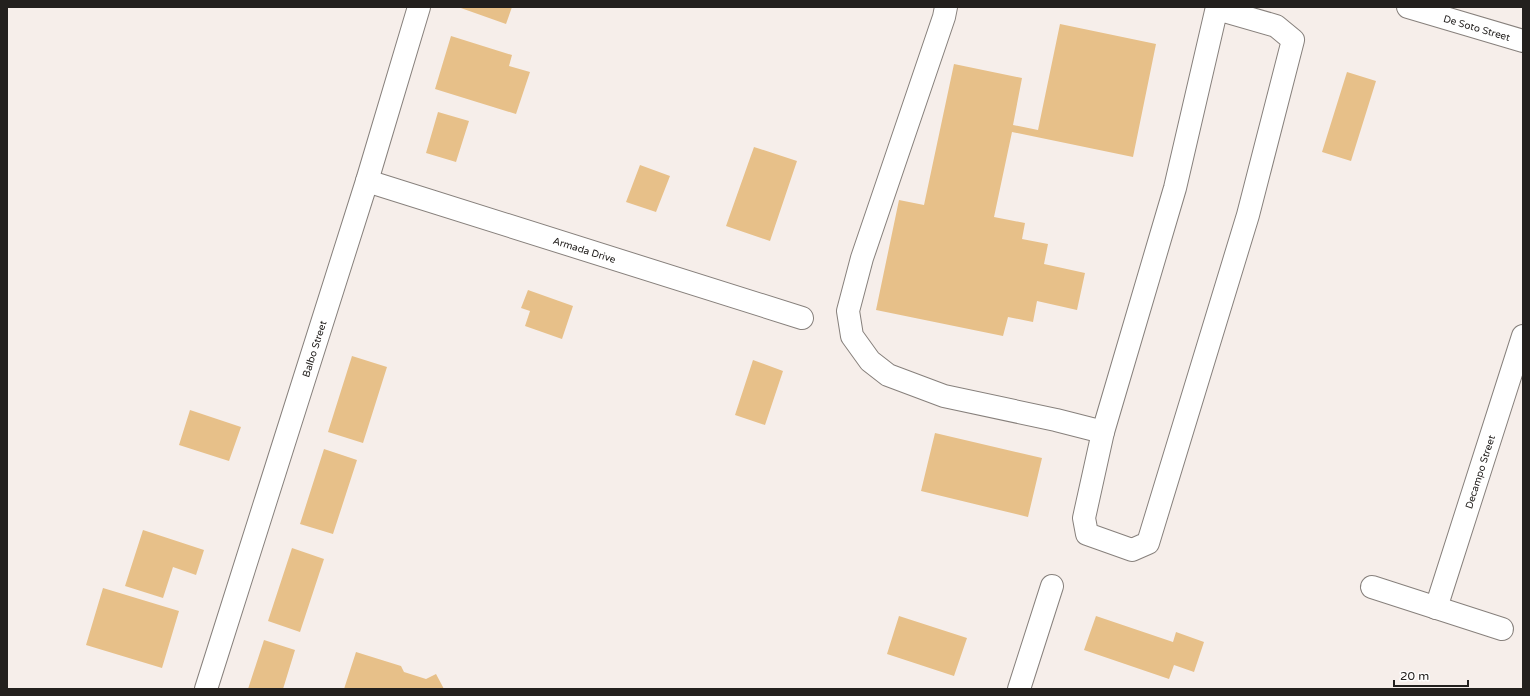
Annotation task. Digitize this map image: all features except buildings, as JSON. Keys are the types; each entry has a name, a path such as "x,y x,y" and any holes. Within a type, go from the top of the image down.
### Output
{"street":[{"name":"Balbo Street","path":"206,689 367,181 419,7"},
{"path":"946,7 944,17 862,258 848,311 852,336 870,361 888,376 944,396 1056,420 1103,432"},
{"name":"De Soto Street","path":"1408,7 1523,41"},
{"path":"1217,8 1276,26 1293,40 1248,215 1148,543 1132,550 1087,534 1084,518 1103,432 1175,188 1217,8"},
{"name":"Armada Drive","path":"367,181 802,318"},
{"name":"Decampo Street","path":"1436,608 1523,336"},
{"path":"1019,689 1052,586"},
{"path":"1372,587 1502,629"}]}
